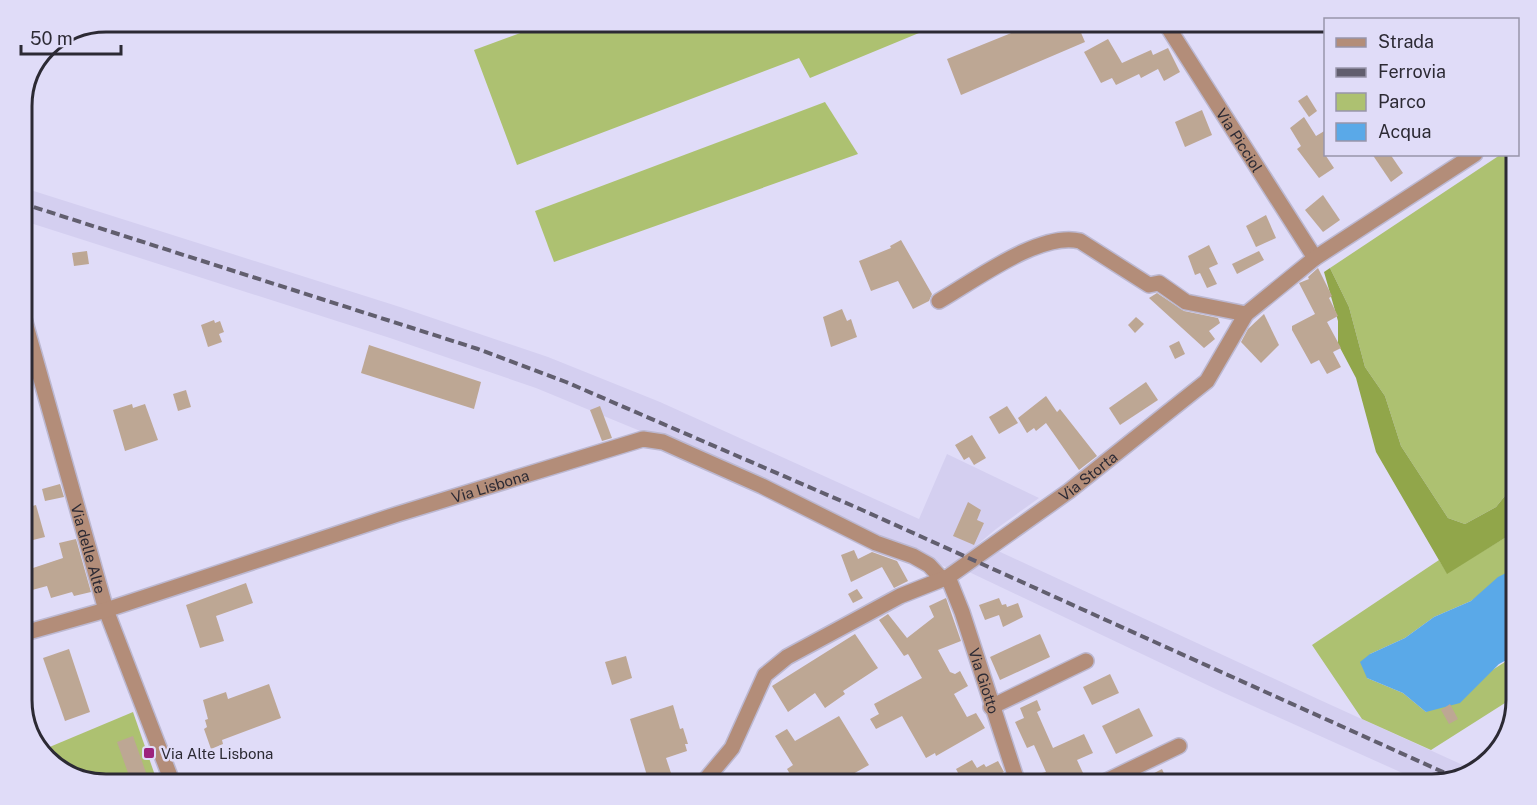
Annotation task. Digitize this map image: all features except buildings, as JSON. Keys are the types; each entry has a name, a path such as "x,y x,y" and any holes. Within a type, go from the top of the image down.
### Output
{"street":[{"name":"Via Picciol","path":"1171,32 1315,258"},
{"name":"Via Storta","path":"710,774 732,748 765,675 787,657 900,596 945,578 1113,458 1207,381 1246,314 1315,258 1472,156"},
{"path":"939,301 1026,251 1058,239 1070,238 1080,241 1149,285 1159,283 1186,302 1246,314"},
{"name":"Via delle Alte","path":"32,347 106,610 169,774"},
{"name":"Via Lisbona","path":"32,631 106,610 409,511 643,439 673,447 762,486 876,543 913,556 945,578"},
{"name":"Via Giotto","path":"945,578 962,612 1014,774"},
{"path":"991,707 1086,661"},
{"path":"1121,774 1179,746"}],"shaded area":[{"path":"32,190 400,307 548,357 660,402 919,519 947,454 1039,498 996,529 977,545 983,548 952,570 725,466 536,388 390,338 32,224"},
{"path":"996,550 1464,766 1441,773 1405,774 1222,692 967,571"}],"green space":[{"path":"523,32 921,32 810,78 799,58 517,165 474,50"},
{"path":"825,102 858,154 554,262 535,211"},
{"path":"1498,156 1505,156 1506,495 1496,507 1465,524 1448,518 1401,446 1385,396 1365,367 1349,307 1330,268"},
{"path":"1330,268 1349,307 1365,367 1385,396 1401,446 1448,518 1465,524 1496,507 1506,495 1506,537 1447,574 1376,452 1356,378 1338,344 1338,321 1324,272"},
{"path":"1506,537 1506,575 1471,601 1434,617 1405,638 1370,654 1367,678 1403,693 1426,712 1506,661 1506,703 1431,750 1362,719 1312,645 1439,560 1447,573"},
{"path":"133,712 155,774 106,774 86,771 64,761 49,747"}],"water":[{"path":"1506,573 1506,660 1499,664 1460,703 1426,712 1403,693 1367,678 1360,662 1370,654 1405,638 1434,617 1471,601 1498,577"}],"railway":[{"path":"32,207 478,349 566,382 860,509 1444,772"}],"place":[{"name":"Via Alte Lisbona","path":"149,753"}]}
